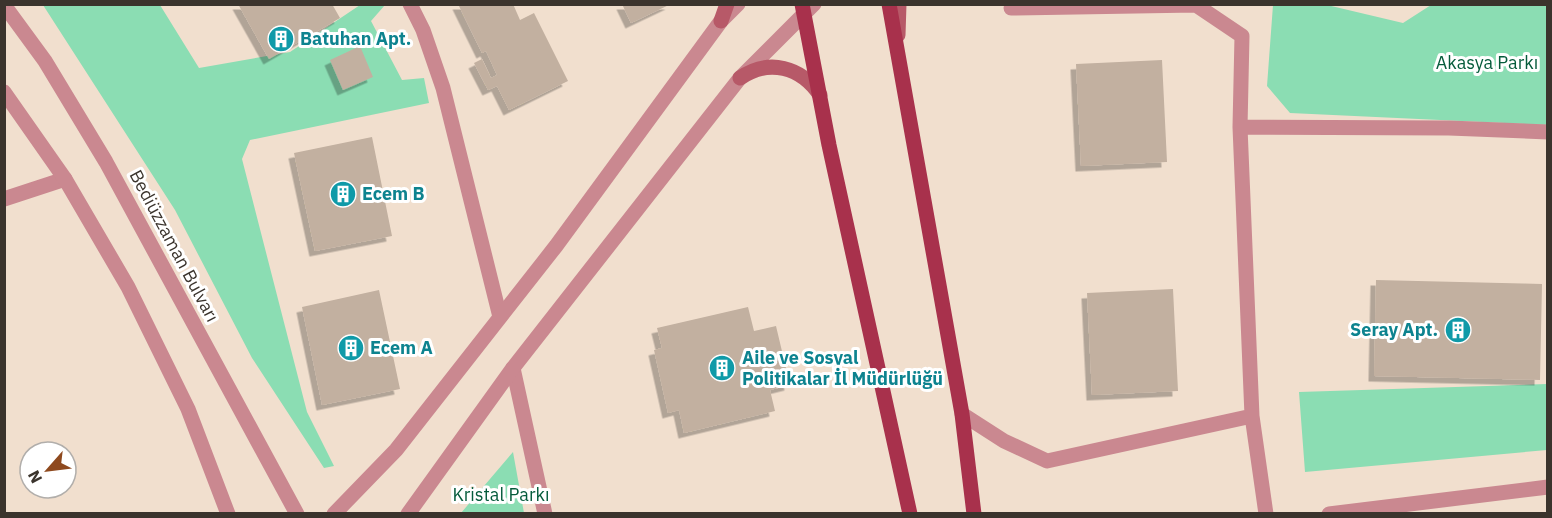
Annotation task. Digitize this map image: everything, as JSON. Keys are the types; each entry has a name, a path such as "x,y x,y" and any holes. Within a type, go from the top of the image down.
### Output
{"main road":[{"path":"721,21 727,4"},
{"path":"889,4 962,414 974,513"},
{"path":"899,4 900,64"},
{"path":"807,8 829,146 909,513"},
{"path":"740,78 757,70 786,68 811,83 820,94"}],"street":[{"path":"410,4 423,30 443,88 500,317"},
{"path":"334,513 396,450 556,246 721,21 738,4"},
{"name":"Bediüzzaman Bulvarı","path":"4,5 45,61 106,162 297,513"},
{"path":"1011,8 1196,5 1242,36 1240,127 1252,416 1266,513"},
{"path":"408,513 513,368 740,78 807,8"},
{"path":"4,92 66,179 128,287 183,398 228,513"},
{"path":"1240,127 1449,128 1548,132"},
{"path":"4,199 66,179"},
{"path":"513,368 545,513"},
{"path":"962,414 1004,441 1047,461 1252,416"},
{"path":"1329,513 1548,487"}],"green space":[{"path":"43,5 160,5 199,68 290,52 360,5 385,5 371,21 402,80 424,78 429,103 250,140 242,159 307,412 334,466 324,468 252,358 175,210"},
{"name":"Akasya Parkı","path":"1273,5 1327,5 1403,23 1431,5 1547,5 1547,125 1290,113 1267,86"},
{"path":"1547,384 1547,450 1305,472 1299,392"},
{"name":"Kristal Parkı","path":"513,452 524,513 461,513"}],"building":[{"name":"Batuhan Apt.","path":"238,4 332,4 340,18 269,59"},
{"path":"458,4 513,4 520,20 534,13 568,81 509,110 497,86 488,90 474,63 482,59 491,78 497,75 486,51 482,53"},
{"path":"622,4 671,4 631,23"},
{"path":"360,46 373,77 343,90 330,60"},
{"path":"1162,60 1167,162 1081,166 1076,64"},
{"name":"Ecem B","path":"372,137 392,236 315,251 294,153"},
{"name":"Seray Apt.","path":"1376,280 1542,284 1540,380 1374,376"},
{"path":"1173,289 1178,391 1092,395 1087,293"},
{"name":"Ecem A","path":"379,290 400,389 322,405 302,307"},
{"name":"Aile ve Sosyal Politikalar İl Müdürlüğü","path":"748,307 754,331 776,326 790,385 770,390 775,411 684,433 679,410 668,413 654,350 662,348 657,328"}],"place":[{"name":"Batuhan Apt.","path":"281,39"},
{"name":"Ecem B","path":"343,194"},
{"name":"Seray Apt.","path":"1458,330"},
{"name":"Ecem A","path":"351,348"},
{"name":"Aile ve Sosyal Politikalar İl Müdürlüğü","path":"722,368"}]}
